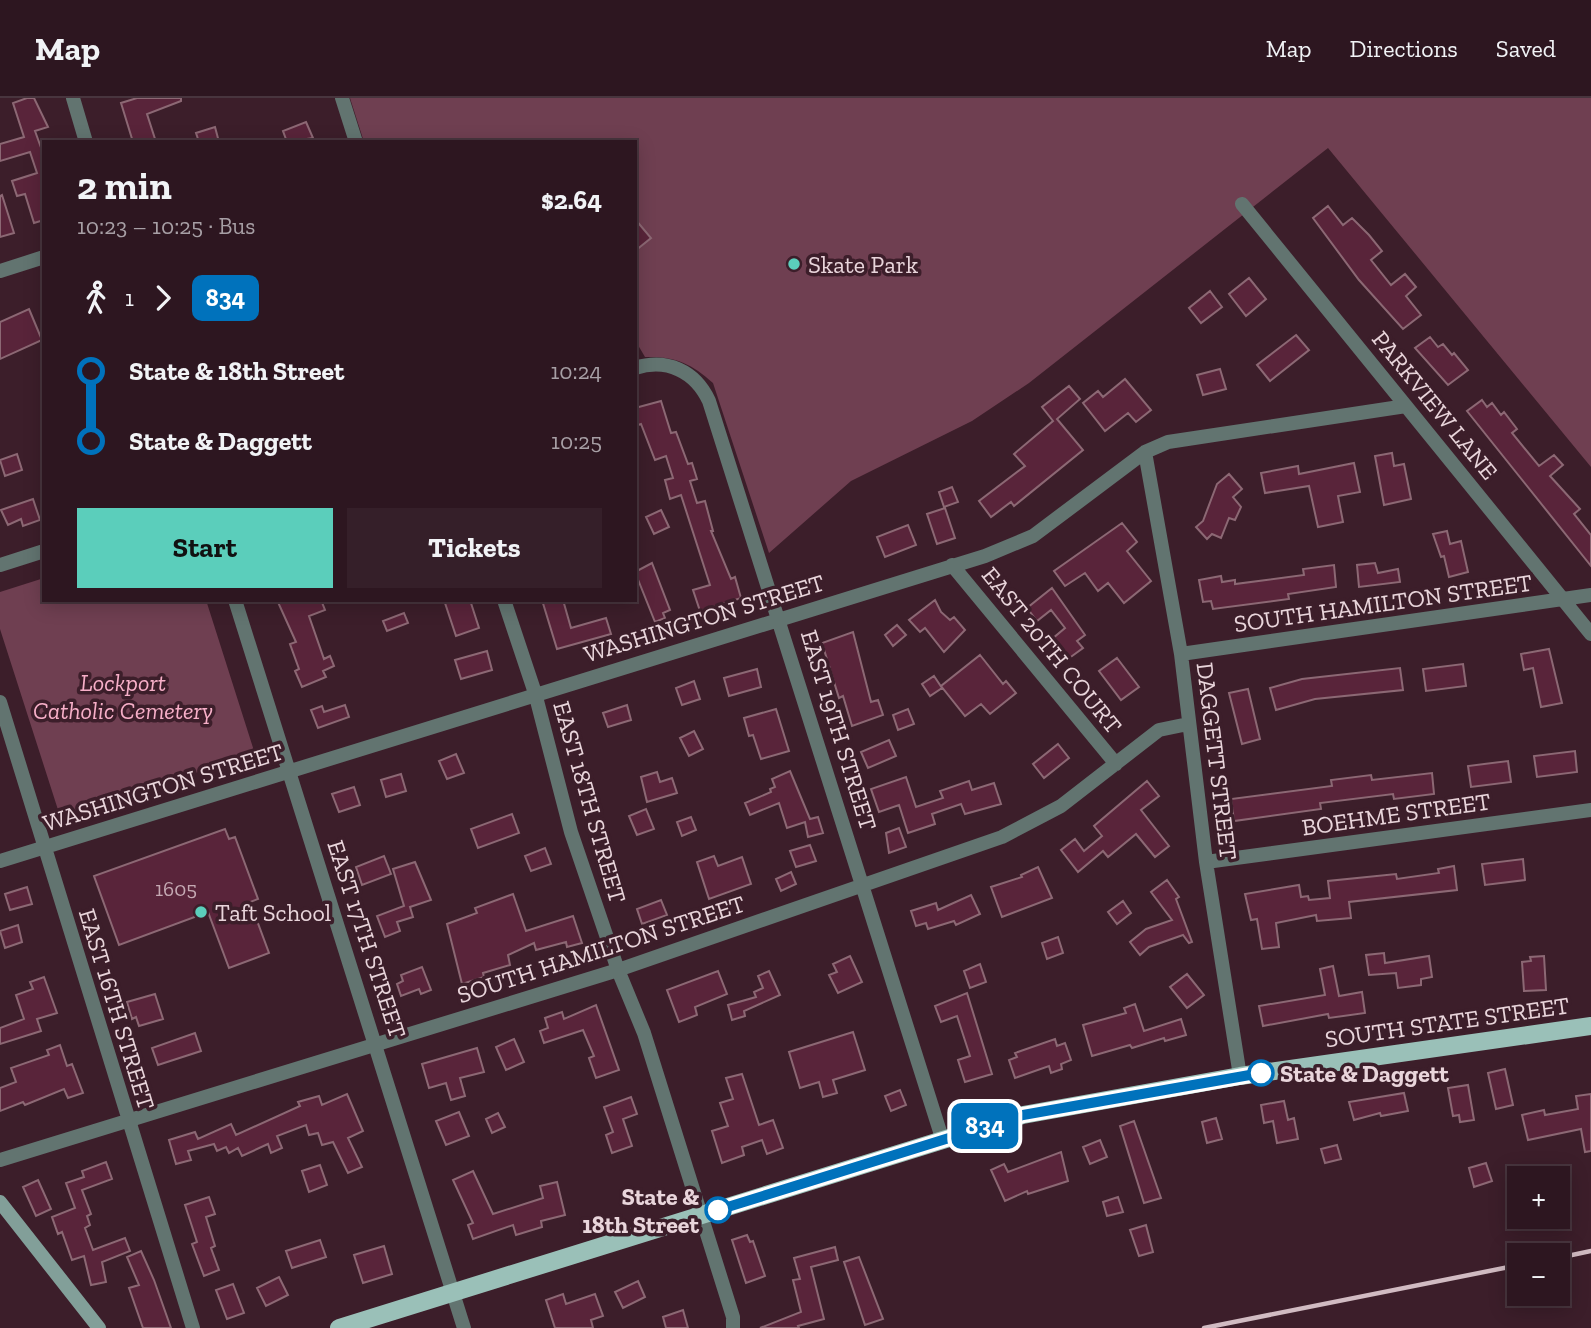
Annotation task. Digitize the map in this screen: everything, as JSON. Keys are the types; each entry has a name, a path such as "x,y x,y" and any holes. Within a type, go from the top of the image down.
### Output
{"main road":[{"name":"SOUTH STATE STREET","path":"339,1328 942,1138 1036,1112 1240,1076 1591,1026"}],"street":[{"path":"73,98 85,140"},
{"path":"342,98 355,140"},
{"name":"PARKVIEW LANE","path":"1242,204 1591,634"},
{"path":"0,271 42,258"},
{"name":"EAST 19TH STREET","path":"637,368 657,363 692,377 709,401 781,619 942,1138"},
{"name":"WASHINGTON STREET","path":"0,862 535,693 781,619 952,565 1033,536 1145,452 1189,436 1406,406"},
{"name":"DAGGETT STREET","path":"1145,452 1181,654 1206,862 1240,1076"},
{"path":"0,565 42,552"},
{"name":"EAST 20TH COURT","path":"952,565 1116,764"},
{"name":"SOUTH HAMILTON STREET","path":"1181,654 1591,595"},
{"name":"EAST 17TH STREET","path":"236,602 464,1328"},
{"name":"EAST 18TH STREET","path":"506,602 535,693 554,776 618,970 644,1033 733,1317 733,1328"},
{"name":"EAST 16TH STREET","path":"0,702 122,1095 126,1120 193,1328"},
{"name":"SOUTH HAMILTON STREET","path":"0,1160 618,970 1002,837 1061,806 1159,730 1188,724"},
{"name":"BOEHME STREET","path":"1206,862 1591,810"},
{"path":"0,1202 99,1328"}],"green space":[{"path":"350,98 1591,98 1591,467 1328,148 1029,383 972,421 851,481 769,553 713,383 682,362 645,357 637,343 637,140 363,140"},
{"name":"Lockport Catholic Cemetery","path":"42,579 42,602 207,602 255,754 60,816 0,629 0,592"}],"building":[{"path":"34,98 48,127 35,131 42,150 42,221 34,223 25,194 17,196 12,181 37,173 30,152 0,161 0,144 24,137 13,103"},
{"path":"137,98 181,98 181,101 147,114 155,140 132,140 121,103"},
{"path":"306,122 313,138 286,140 283,131"},
{"path":"215,127 218,140 198,140 196,133"},
{"path":"2,195 14,233 0,237 0,196"},
{"path":"1328,206 1343,225 1352,218 1382,251 1371,260 1391,285 1405,274 1416,287 1406,296 1421,315 1403,329 1359,280 1313,218"},
{"path":"637,221 651,238 637,249"},
{"path":"1249,278 1266,299 1246,316 1229,294"},
{"path":"1210,291 1222,307 1201,323 1189,308"},
{"path":"29,309 42,340 0,359 0,322"},
{"path":"1296,335 1309,350 1270,381 1257,365"},
{"path":"1430,337 1438,347 1443,344 1452,355 1454,353 1468,370 1448,385 1415,348"},
{"path":"1220,369 1226,389 1203,395 1197,375"},
{"path":"1125,379 1151,410 1136,422 1128,413 1105,431 1083,403 1098,391 1103,397"},
{"path":"1069,386 1080,399 1057,419 1083,450 1014,506 1011,502 991,517 979,501 1025,466 1014,454 1053,421 1042,407"},
{"path":"1482,400 1487,407 1492,403 1501,415 1504,412 1517,429 1512,433 1539,466 1554,455 1563,465 1550,476 1580,509 1574,514 1591,535 1591,566 1467,411"},
{"path":"661,401 671,433 676,432 688,464 692,463 697,479 690,481 697,503 705,501 711,531 731,579 735,577 741,598 700,611 693,590 710,585 681,495 670,499 665,480 673,478 666,456 655,460 641,424 637,425 637,407"},
{"path":"1392,453 1394,466 1404,464 1411,499 1384,505 1375,456"},
{"path":"17,454 22,470 5,476 0,460"},
{"path":"1354,463 1360,492 1338,496 1343,522 1318,527 1309,486 1265,493 1261,473 1298,466 1299,474"},
{"path":"1229,474 1242,489 1233,497 1241,507 1235,520 1229,518 1221,538 1212,534 1207,539 1196,527 1203,521 1217,484"},
{"path":"952,487 958,502 944,507 939,492"},
{"path":"33,499 40,520 23,526 21,519 8,525 1,510"},
{"path":"945,508 955,538 937,544 927,514"},
{"path":"661,510 669,527 654,534 646,517"},
{"path":"1122,523 1137,542 1127,551 1151,581 1124,603 1108,583 1098,591 1085,573 1065,586 1054,571"},
{"path":"908,525 916,545 885,557 877,537"},
{"path":"1447,531 1450,544 1461,541 1468,572 1449,577 1444,556 1441,557 1433,534"},
{"path":"652,563 670,610 663,613 665,618 655,622 637,571"},
{"path":"1375,563 1378,573 1398,569 1400,582 1359,587 1357,565"},
{"path":"1334,565 1336,587 1288,594 1289,599 1213,609 1211,601 1203,602 1199,580 1221,576 1222,582 1235,580 1235,584 1304,575 1303,569"},
{"path":"1052,588 1085,635 1077,641 1083,648 1068,659 1052,639 1065,628 1051,610 1037,621 1027,608"},
{"path":"935,600 941,612 950,620 954,617 965,630 944,652 925,628 920,632 909,620"},
{"path":"278,602 322,602 325,610 309,616 324,659 330,656 334,666 323,671 326,677 302,687 295,671 299,669 290,644 296,642"},
{"path":"445,602 471,602 479,628 456,636"},
{"path":"543,602 564,602 571,628 606,618 611,634 557,649"},
{"path":"404,613 408,623 387,631 383,621"},
{"path":"897,625 906,635 893,646 885,635"},
{"path":"853,632 871,702 878,700 883,715 852,726 843,696 839,698 822,643"},
{"path":"1549,649 1562,703 1541,707 1533,668 1524,670 1521,654"},
{"path":"487,651 492,670 461,679 455,660"},
{"path":"980,655 1003,684 1006,681 1016,693 990,714 981,704 965,716 941,686"},
{"path":"1117,658 1139,687 1121,700 1099,671"},
{"path":"1463,664 1466,686 1426,691 1423,669"},
{"path":"1400,668 1403,690 1315,699 1276,710 1270,688 1302,679"},
{"path":"757,669 761,687 729,696 724,678"},
{"path":"934,676 942,688 930,696 922,684"},
{"path":"694,681 700,699 682,705 676,688"},
{"path":"1248,689 1260,739 1242,744 1229,693"},
{"path":"345,705 349,717 318,728 311,710 322,706 324,712"},
{"path":"627,705 631,720 608,727 603,713"},
{"path":"776,709 789,751 761,759 753,735 749,736 744,718"},
{"path":"908,709 914,724 898,730 893,715"},
{"path":"694,731 703,749 689,756 680,738"},
{"path":"889,740 896,756 868,768 861,752"},
{"path":"1058,744 1069,758 1044,778 1033,764"},
{"path":"1575,751 1577,772 1537,777 1534,756"},
{"path":"456,754 464,773 447,779 439,761"},
{"path":"1508,761 1511,782 1471,787 1468,766"},
{"path":"790,771 810,819 818,817 823,833 808,837 805,822 787,828 779,803 750,815 745,803 771,792 770,789 775,787 772,779"},
{"path":"657,772 660,782 672,778 677,793 647,802 641,777"},
{"path":"1432,773 1434,794 1394,799 1393,794 1320,803 1321,809 1234,821 1231,799 1332,786 1331,780 1371,775 1372,780"},
{"path":"401,774 406,791 386,797 381,780"},
{"path":"906,777 916,807 943,798 940,791 969,781 972,790 994,783 1001,804 965,814 961,804 932,814 935,824 908,833 899,805 879,812 871,789"},
{"path":"1147,781 1159,796 1141,810 1169,846 1155,857 1136,834 1108,857 1103,851 1078,872 1061,850 1075,839 1084,851 1102,836 1094,826"},
{"path":"354,787 360,805 339,812 332,794"},
{"path":"646,809 654,829 637,835 629,816"},
{"path":"512,814 519,833 478,848 471,829"},
{"path":"691,817 696,830 682,836 677,822"},
{"path":"899,828 906,847 889,853 886,833"},
{"path":"225,829 229,839 235,837 258,899 250,902 269,953 229,968 208,912 119,945 94,876"},
{"path":"810,845 816,861 796,867 790,851"},
{"path":"545,848 551,864 531,871 525,856"},
{"path":"384,856 391,874 362,885 356,867"},
{"path":"714,856 718,866 742,857 751,884 709,899 697,862"},
{"path":"1523,859 1525,880 1485,885 1482,864"},
{"path":"415,862 431,900 410,907 413,917 397,922 400,931 385,937 377,916 404,906 393,869"},
{"path":"1454,866 1457,890 1349,902 1351,918 1317,921 1316,915 1276,923 1279,947 1262,949 1257,919 1251,920 1245,894 1299,885 1301,897 1308,896 1309,900 1330,898 1328,881 1396,874 1397,879 1439,873 1438,869"},
{"path":"1038,867 1052,898 1002,917 991,887 1022,877 1021,875"},
{"path":"791,872 796,884 781,891 776,879"},
{"path":"1167,880 1179,897 1176,899 1192,942 1189,943 1183,935 1149,947 1140,955 1130,942 1146,929 1172,920 1151,892"},
{"path":"27,887 32,904 10,910 5,894"},
{"path":"513,894 526,931 573,916 582,943 567,947 566,942 536,950 534,943 508,955 510,965 483,973 484,977 462,984 447,924 477,913 475,908"},
{"path":"971,895 980,914 956,925 954,921 928,929 926,923 916,926 911,911 936,903 938,910"},
{"path":"661,900 667,915 642,924 637,909"},
{"path":"1123,901 1131,913 1117,924 1108,912"},
{"path":"18,925 22,942 5,948 0,931"},
{"path":"1058,937 1063,953 1047,959 1042,943"},
{"path":"1384,953 1385,963 1429,956 1432,977 1421,979 1421,985 1398,988 1396,973 1369,975 1366,955"},
{"path":"850,956 862,982 838,993 829,975 837,972 833,964"},
{"path":"1544,956 1546,990 1524,991 1522,962 1531,961 1530,957"},
{"path":"980,964 986,982 970,988 964,971"},
{"path":"1333,966 1339,996 1362,992 1365,1013 1329,1018 1328,1014 1263,1026 1259,1006 1325,995 1320,969"},
{"path":"422,967 431,990 421,994 419,989 401,996 397,984 403,981 401,975"},
{"path":"718,971 727,994 695,1007 697,1015 679,1022 667,990"},
{"path":"769,971 780,995 744,1011 745,1016 732,1020 728,1005 756,997 754,992 763,988 758,976"},
{"path":"1187,974 1204,995 1187,1008 1170,987"},
{"path":"44,977 57,1013 37,1019 41,1031 0,1044 0,1028 24,1019 16,995 33,989 30,982"},
{"path":"967,993 992,1074 965,1082 958,1060 970,1056 957,1016 941,1022 935,1006"},
{"path":"155,994 163,1019 139,1026 136,1017 132,1019 127,1002"},
{"path":"1135,1004 1144,1031 1181,1019 1186,1035 1165,1041 1164,1038 1132,1048 1130,1045 1092,1056 1083,1025 1126,1013 1124,1008"},
{"path":"596,1005 619,1070 596,1078 589,1058 594,1056 583,1030 544,1043 540,1031 548,1028 545,1018 562,1012 564,1019"},
{"path":"853,1032 865,1070 833,1080 837,1093 823,1097 819,1082 800,1088 789,1052"},
{"path":"195,1033 201,1051 158,1065 152,1048"},
{"path":"514,1039 524,1062 506,1070 496,1047"},
{"path":"1055,1039 1057,1046 1065,1043 1071,1060 1061,1064 1062,1069 1051,1073 1049,1066 1015,1078 1009,1060 1017,1057 1015,1053"},
{"path":"60,1045 67,1066 72,1064 83,1093 68,1098 64,1089 25,1105 23,1102 0,1111 0,1088 16,1082 11,1068 49,1055 47,1050"},
{"path":"477,1048 484,1072 460,1078 465,1096 451,1100 446,1083 429,1088 422,1064"},
{"path":"1505,1069 1513,1105 1496,1109 1488,1073"},
{"path":"742,1074 759,1125 773,1120 783,1148 767,1154 762,1140 742,1147 744,1155 722,1163 712,1131 728,1126 720,1103 733,1099 726,1078"},
{"path":"1468,1085 1474,1120 1460,1122 1459,1115 1453,1116 1448,1088"},
{"path":"900,1090 906,1105 891,1111 885,1096"},
{"path":"1404,1093 1408,1111 1381,1116 1380,1113 1354,1120 1349,1102"},
{"path":"347,1094 363,1131 348,1138 362,1167 348,1173 333,1142 322,1145 318,1133 309,1135 306,1125 277,1136 282,1148 271,1153 268,1144 242,1156 238,1148 229,1153 226,1147 217,1151 214,1144 188,1151 191,1160 176,1164 169,1140 195,1132 198,1139 231,1124 236,1135 300,1106 298,1102 319,1096 322,1105"},
{"path":"1591,1094 1591,1151 1585,1152 1581,1129 1528,1140 1522,1115 1544,1110 1545,1115 1578,1109 1576,1096"},
{"path":"631,1097 637,1114 623,1119 632,1146 612,1153 606,1135 613,1132 604,1107"},
{"path":"1284,1101 1288,1120 1294,1118 1298,1139 1277,1143 1273,1121 1264,1123 1261,1105"},
{"path":"459,1112 469,1136 446,1145 436,1121"},
{"path":"498,1113 505,1127 492,1133 486,1119"},
{"path":"1216,1118 1222,1139 1207,1143 1202,1122"},
{"path":"1134,1121 1161,1198 1144,1203 1120,1126"},
{"path":"1100,1140 1107,1157 1090,1164 1083,1147"},
{"path":"1337,1145 1341,1159 1325,1163 1321,1149"},
{"path":"1061,1152 1068,1181 1028,1194 1027,1191 1005,1201 991,1170 1004,1164 1008,1172"},
{"path":"106,1162 112,1179 82,1190 91,1214 87,1216 90,1225 85,1228 93,1250 125,1238 130,1251 102,1262 106,1282 91,1285 84,1256 72,1260 62,1232 58,1234 52,1217 75,1208 66,1183 84,1177 82,1171"},
{"path":"1486,1163 1492,1181 1474,1187 1469,1168"},
{"path":"320,1165 327,1185 309,1192 302,1171"},
{"path":"473,1171 493,1214 543,1198 540,1186 557,1182 565,1215 541,1221 542,1227 516,1235 513,1225 473,1239 468,1225 473,1223 453,1180"},
{"path":"38,1180 51,1209 36,1216 23,1187"},
{"path":"209,1197 215,1214 206,1217 215,1246 211,1248 219,1270 204,1276 192,1244 197,1242 185,1205"},
{"path":"1118,1197 1123,1212 1107,1216 1103,1202"},
{"path":"1146,1225 1153,1252 1139,1256 1130,1230"},
{"path":"747,1235 750,1242 753,1241 765,1276 746,1283 732,1240"},
{"path":"320,1240 326,1257 292,1268 286,1251"},
{"path":"384,1246 392,1274 363,1283 354,1255"},
{"path":"835,1247 838,1260 811,1267 824,1319 798,1326 799,1328 760,1328 801,1312 793,1280 800,1279 794,1258"},
{"path":"141,1251 171,1328 143,1328 129,1288 139,1285 127,1257"},
{"path":"859,1257 883,1319 865,1325 844,1262"},
{"path":"279,1277 288,1295 266,1306 257,1288"},
{"path":"638,1281 645,1297 623,1308 615,1292"},
{"path":"233,1284 244,1313 227,1319 216,1290"},
{"path":"563,1294 566,1304 595,1294 603,1316 591,1320 593,1328 555,1328 546,1300"},
{"path":"683,1310 688,1328 666,1328 663,1317"}],"railway":[{"path":"1570,1255 1591,1251"},
{"path":"1204,1328 1507,1267"}],"bus line":[{"name":"834","path":"718,1210 928,1142 1023,1115 1098,1099 1261,1073"}],"place":[{"name":"Skate Park","path":"794,264"},
{"name":"Taft School","path":"201,912"},
{"name":"State & Daggett","path":"1261,1073"},
{"name":"State & 18th Street","path":"718,1210"}]}
